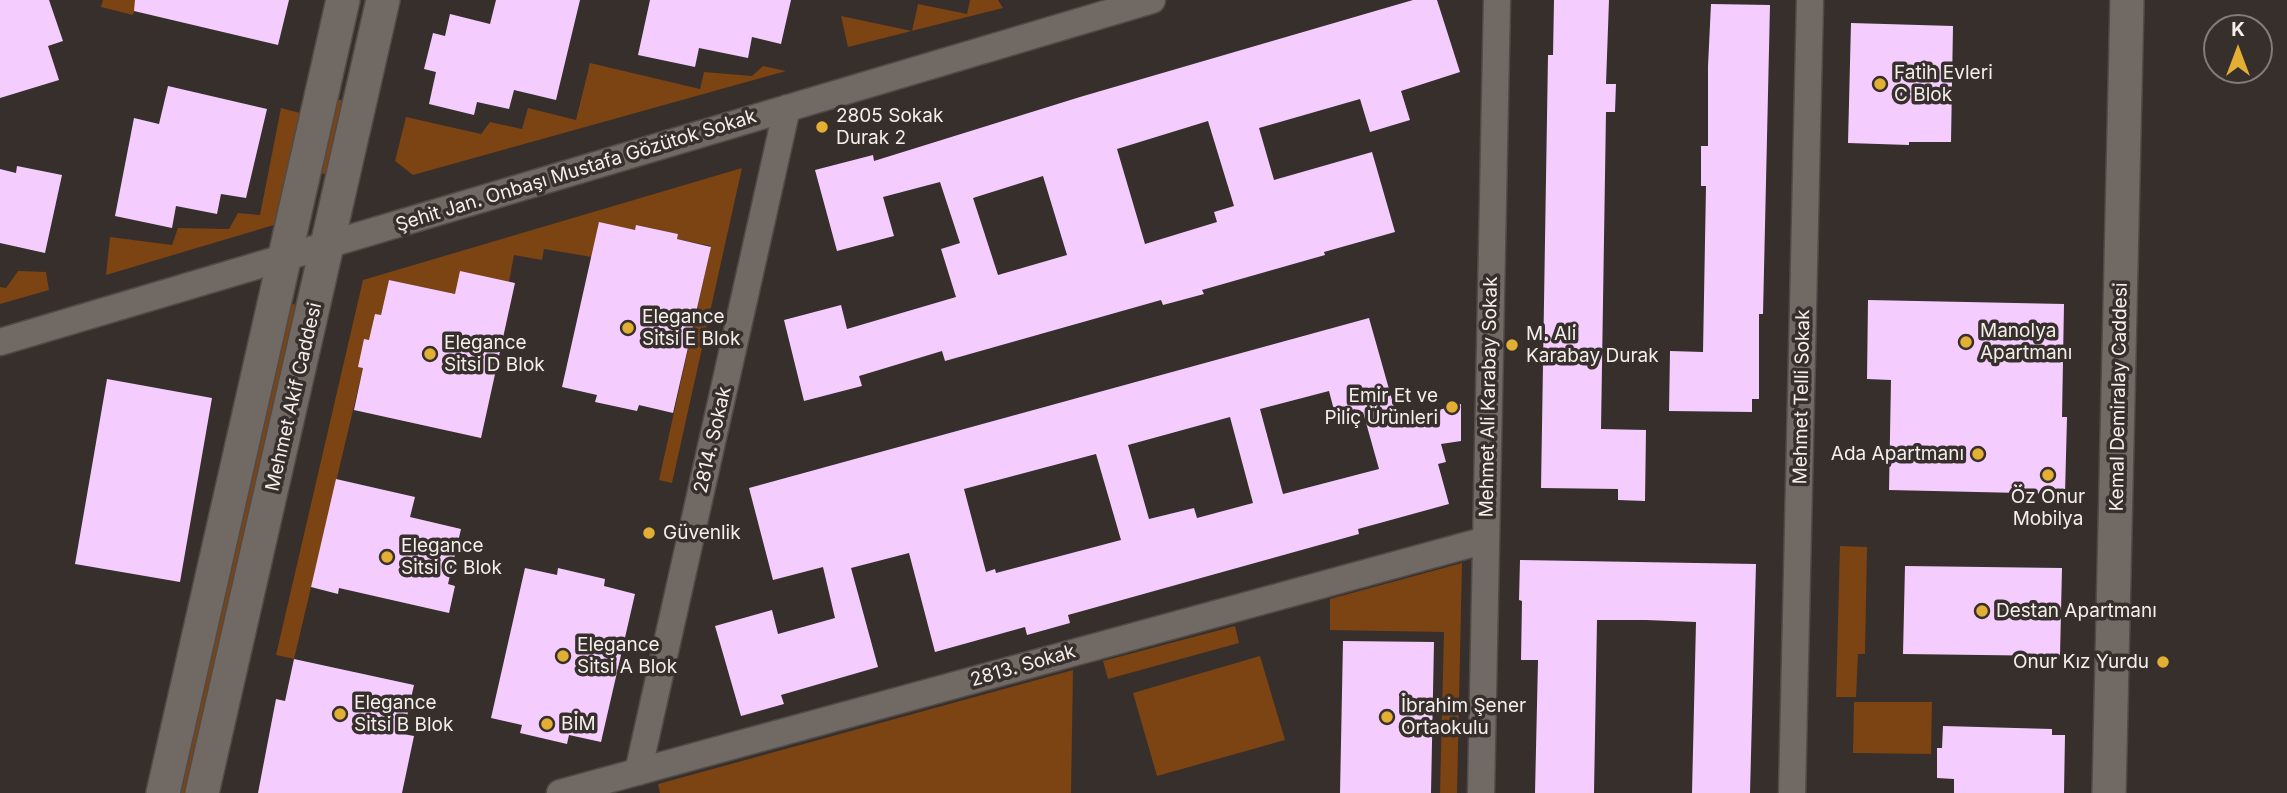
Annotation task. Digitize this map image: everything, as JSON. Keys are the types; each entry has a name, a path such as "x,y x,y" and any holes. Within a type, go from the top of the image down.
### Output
{"street":[{"name":"Mehmet Akif Caddesi","path":"163,793 343,0"},
{"name":"Mehmet Akif Caddesi","path":"202,793 383,0"},
{"name":"Şehit Jan. Onbaşı Mustafa Gözütok Sokak","path":"0,342 1152,0"},
{"name":"Mehmet Ali Karabay Sokak","path":"1481,793 1497,0"},
{"name":"Mehmet Telli Sokak","path":"1792,793 1810,0"},
{"name":"Kemal Demiralay Caddesi","path":"2109,793 2127,0"},
{"name":"2814. Sokak","path":"638,772 787,108"},
{"name":"2813. Sokak","path":"560,793 1486,540"}],"shaded area":[{"path":"103,0 137,0 133,15 101,7"},
{"path":"970,0 998,0 1003,8 912,31 918,4 967,14"},
{"path":"841,16 912,31 848,47"},
{"path":"590,63 700,89 704,72 752,76 763,66 786,71 413,175 395,161 406,117 481,134 490,122 522,129 528,108 576,120"},
{"path":"336,99 347,101 331,175 319,173"},
{"path":"281,108 300,113 274,225 106,275 110,237 172,245 178,228 229,229 238,213 260,215"},
{"path":"742,168 672,483 659,480 711,246 677,239 678,234 637,225 635,230 592,257 544,249 542,260 514,255 509,282 455,294 389,280 381,315 363,368 294,659 276,655 363,280"},
{"path":"18,271 46,272 49,290 0,304 0,287 6,288"},
{"path":"290,304 302,305 189,793 177,793"},
{"path":"1840,546 1867,547 1865,654 1858,654 1856,697 1836,697"},
{"path":"1462,563 1457,793 1440,793 1444,632 1330,630 1330,599"},
{"path":"1235,626 1239,643 1108,679 1103,661"},
{"path":"1260,656 1285,740 1157,776 1133,693"},
{"path":"1073,670 1071,793 660,793 658,784"},
{"path":"1854,702 1932,702 1931,754 1853,753"}],"building":[{"path":"0,0 49,0 63,41 48,46 59,80 0,98"},
{"path":"135,0 289,0 278,45 134,11"},
{"path":"496,0 580,0 556,100 514,90 509,109 477,102 474,115 429,104 436,72 424,69 433,33 445,36 450,14 490,24"},
{"path":"650,0 791,0 781,44 752,37 748,58 699,48 695,67 638,55"},
{"path":"1413,0 1437,0 1460,72 1401,91 1410,120 1370,132 1360,99 1259,128 1274,180 1372,152 1395,232 1202,290 1204,294 1163,305 1161,300 945,361 942,351 859,376 862,386 804,401 784,320 841,305 847,329 956,297 941,249 960,243 940,182 883,197 894,236 837,251 815,170 873,155 874,161 1080,97","holes":["1208,121 1234,206 1214,212 1217,222 1145,244 1117,149","1043,176 1067,255 998,275 973,198"]},
{"path":"1554,0 1609,0 1606,84 1616,84 1615,112 1606,112 1601,429 1646,430 1645,501 1618,500 1618,489 1541,488 1548,55 1553,55"},
{"path":"1711,4 1770,5 1763,314 1759,314 1759,399 1752,399 1752,412 1669,411 1670,351 1703,352 1706,186 1701,186 1701,146 1708,146"},
{"name":"Fatih Evleri C Blok","path":"1851,23 1953,26 1951,142 1909,142 1909,145 1848,143"},
{"path":"168,86 267,109 246,198 221,194 217,214 176,206 172,228 115,216 134,118 159,124"},
{"path":"17,166 62,175 45,253 0,243 0,169 16,173"},
{"name":"Elegance Sitsi E Blok","path":"599,222 635,230 636,225 678,234 677,239 711,247 673,413 639,405 637,411 595,402 597,395 562,387"},
{"name":"Elegance Sitsi D Blok","path":"460,271 515,283 481,438 354,410 363,368 358,367 364,339 369,340 375,314 381,315 389,280 455,294"},
{"path":"1868,300 2064,304 2062,417 2067,417 2065,494 1889,490 1891,380 1867,379"},
{"path":"1369,318 1398,421 1461,404 1461,441 1441,444 1446,462 1438,464 1449,504 1358,529 1359,534 1068,615 1070,623 1027,635 1025,627 935,652 909,553 851,568 878,667 781,695 784,704 741,716 715,626 772,610 778,634 835,618 823,567 773,580 749,488","holes":["1329,391 1335,414 1355,409 1356,414 1363,412 1379,469 1283,494 1260,409","1230,417 1253,503 1197,518 1194,508 1149,519 1128,445","1096,454 1121,540 996,573 995,569 986,572 964,489"]},
{"path":"107,379 212,398 180,582 75,564"},
{"name":"Elegance Sitsi C Blok","path":"336,479 415,497 410,517 461,529 448,584 455,586 449,613 339,588 338,594 311,587"},
{"path":"1520,560 1756,564 1750,793 1692,793 1696,622 1597,620 1594,793 1535,793 1538,660 1521,660"},
{"name":"Destan Apartmanı","path":"1905,566 2062,568 2060,656 1903,654"},
{"name":"Elegance Sitsi A Blok","path":"525,568 557,575 558,568 605,579 604,586 635,594 601,742 569,735 567,744 520,733 522,725 491,718"},
{"name":"İbrahim Şener Ortaokulu","path":"1343,641 1434,642 1431,793 1340,793"},
{"name":"Elegance Sitsi B Blok","path":"294,659 414,685 403,734 414,736 402,793 258,793 276,699 285,701"},
{"path":"1943,726 2052,729 2052,735 2065,735 2064,793 1954,793 1954,779 1937,778 1937,748 1942,748"}],"place":[{"name":"Fatih Evleri C Blok","path":"1880,84"},
{"name":"2805 Sokak Durak 2","path":"822,127"},
{"name":"Elegance Sitsi E Blok","path":"628,328"},
{"name":"Manolya Apartmanı","path":"1966,342"},
{"name":"M. Ali Karabay Durak","path":"1512,345"},
{"name":"Elegance Sitsi D Blok","path":"430,354"},
{"name":"Emir Et ve Piliç Ürünleri","path":"1452,407"},
{"name":"Ada Apartmanı","path":"1978,454"},
{"name":"Öz Onur Mobilya","path":"2048,475"},
{"name":"Güvenlik","path":"649,533"},
{"name":"Elegance Sitsi C Blok","path":"387,557"},
{"name":"Destan Apartmanı","path":"1982,611"},
{"name":"Elegance Sitsi A Blok","path":"563,656"},
{"name":"Onur Kız Yurdu","path":"2163,662"},
{"name":"Elegance Sitsi B Blok","path":"340,714"},
{"name":"İbrahim Şener Ortaokulu","path":"1387,717"},
{"name":"BİM","path":"547,724"}]}
